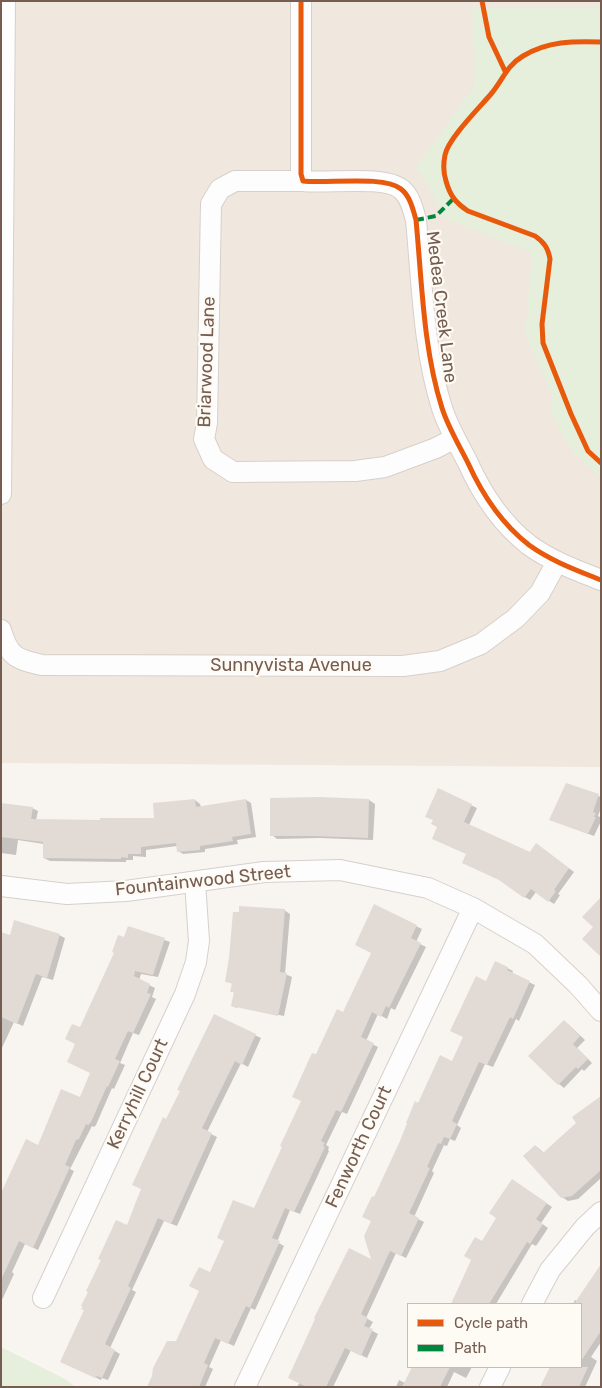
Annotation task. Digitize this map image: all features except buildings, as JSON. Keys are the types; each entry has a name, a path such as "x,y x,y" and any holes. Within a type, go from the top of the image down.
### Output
{"street":[{"path":"1,494 6,1"},
{"path":"301,1 303,181"},
{"name":"Briarwood Lane","path":"303,181 235,181 220,189 211,204 207,423 204,440 213,459 232,472 355,471 385,467 436,448 455,438"},
{"name":"Medea Creek Lane","path":"303,181 379,181 400,188 412,204 416,220 425,322 433,376 442,410 476,482 501,518 528,544 557,562 601,580"},
{"name":"Sunnyvista Avenue","path":"1,630 6,646 21,660 42,665 404,666 440,661 482,644 516,618 540,593 557,562"},
{"name":"Fountainwood Street","path":"1,886 66,894 126,891 264,872 340,870 428,888 473,908 535,944 578,985 601,1011"},
{"name":"Kerryhill Court","path":"43,1298 186,994 196,962 198,941 195,882"},
{"name":"Fenworth Court","path":"245,1387 473,908"},
{"path":"533,1303 550,1270 585,1227 601,1212"},
{"path":"490,1387 500,1368"}],"shaded area":[{"path":"1,1 601,1 601,767 1,763"}],"green space":[{"path":"472,8 601,8 601,479 573,453 551,414 551,392 525,334 532,253 442,217 431,191 415,168 474,86"},
{"path":"1,1347 67,1380 75,1387 1,1387"}],"marked path":[{"path":"416,220 436,216 453,199"}],"cycle path":[{"path":"301,1 301,174 303,181 382,182 401,189 407,195 416,220 424,315 431,362 442,408 454,436 486,497 519,537 546,556 601,580"},
{"path":"482,1 489,37 505,71"},
{"path":"601,42 571,42 551,45 532,51 517,60 452,141 447,148 444,162 445,178 449,191 454,199 464,208 535,236 547,248 550,259 542,324 543,343 588,451 601,463"}]}
